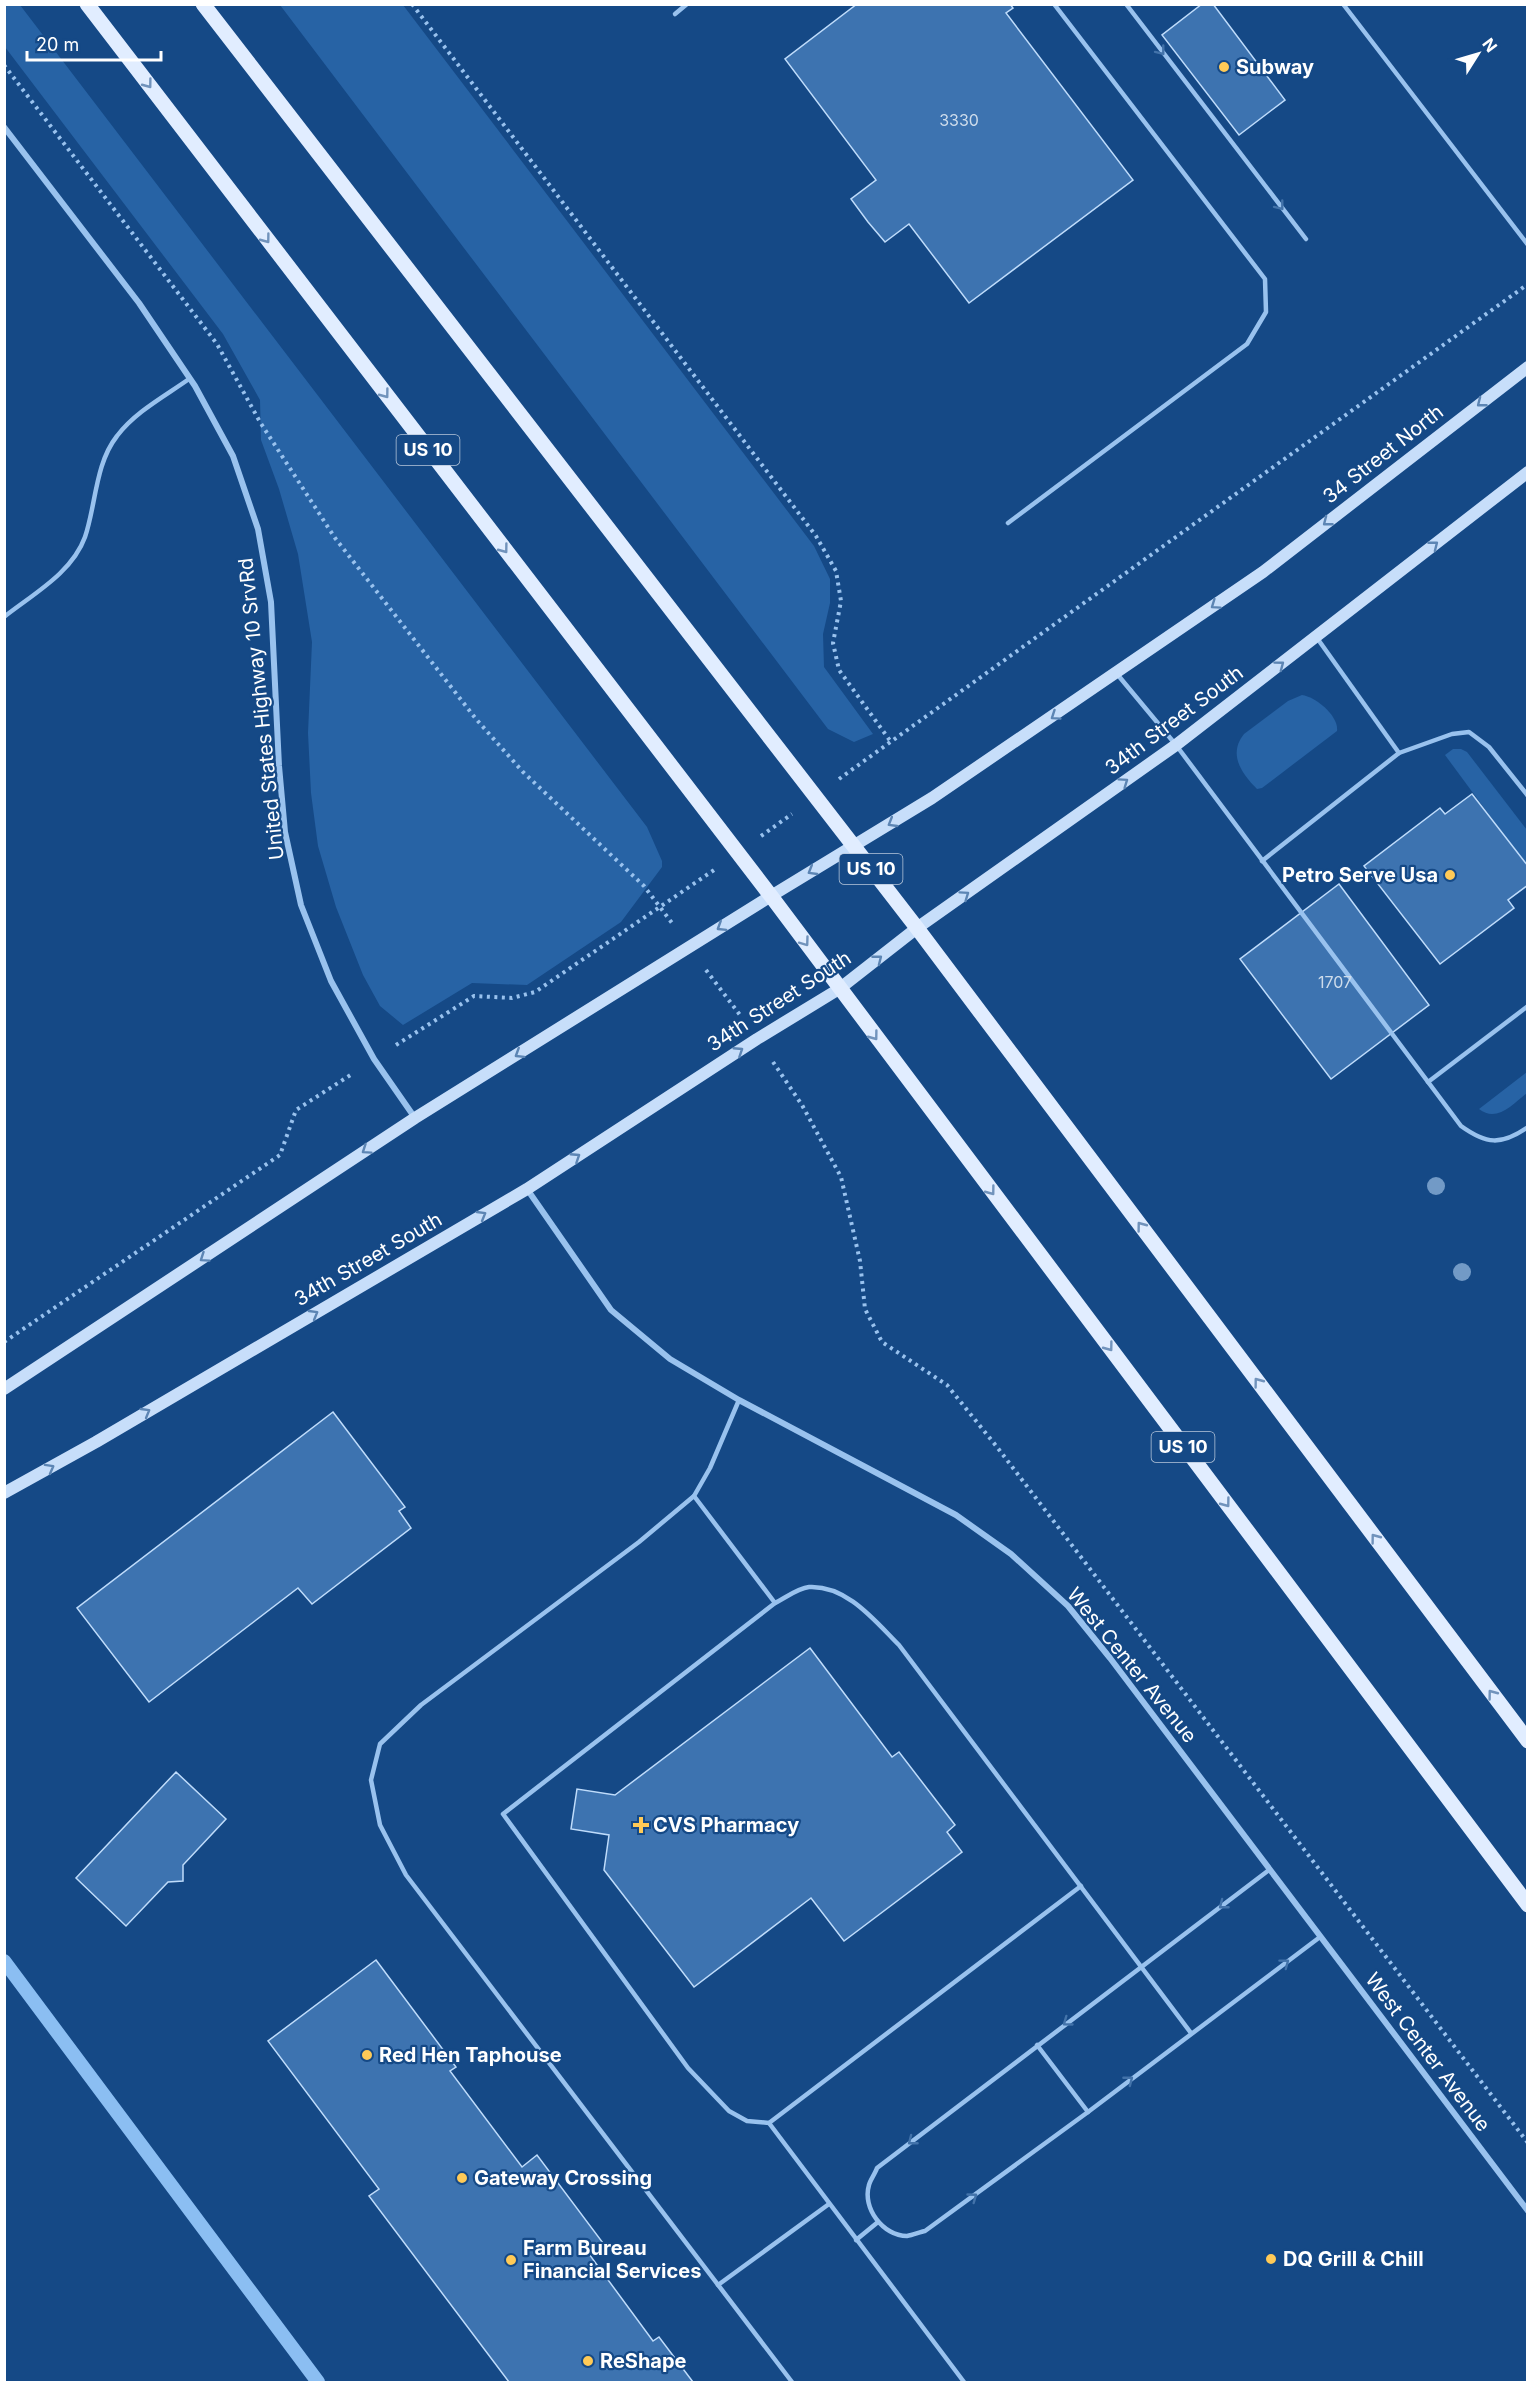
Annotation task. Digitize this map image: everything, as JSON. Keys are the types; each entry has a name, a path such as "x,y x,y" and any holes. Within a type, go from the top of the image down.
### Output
{"main road":[{"name":"US 10","path":"87,4 771,896 1527,1905"},
{"name":"US 10","path":"203,4 917,928 1527,1741"},
{"name":"34 Street North","path":"1117,674 1263,572 1527,367"},
{"name":"34th Street South","path":"4,1493 96,1442 527,1189 757,1039 839,989 917,928 1176,745 1527,472"},
{"path":"4,1389 415,1118 932,798 1117,674"}],"street":[{"name":"United States Highway 10 SrvRd","path":"4,126 139,303 195,386 233,456 258,529 271,602 279,766 285,832 301,905 331,981 374,1059 415,1118"},
{"name":"West Center Avenue","path":"527,1189 611,1310 670,1359 739,1400 956,1515 1011,1554 1075,1615 1527,2211"}],"lane":[{"path":"675,14 687,4"},
{"path":"1008,524 1247,344 1266,312 1265,279 1054,4"},
{"path":"1126,4 1306,239"},
{"path":"1343,4 1527,245"},
{"path":"4,617 63,571 84,539 101,468 116,437 138,415 189,379"},
{"path":"1316,637 1399,753"},
{"path":"1117,674 1176,745 1461,1126 1477,1137 1493,1141 1510,1138 1527,1127"},
{"path":"1262,861 1399,753 1452,734 1469,732 1489,747 1527,796"},
{"path":"1428,1082 1527,1006"},
{"path":"739,1400 710,1468 694,1496 639,1542 421,1705 380,1744 371,1780 380,1825 406,1875 792,2382"},
{"path":"694,1496 776,1603"},
{"path":"1081,1886 769,2123 747,2121 729,2110 688,2068 503,1814 776,1603 807,1587 832,1590 864,1609 899,1645 1081,1886 1142,1967 1191,2033"},
{"path":"1269,1870 877,2168 868,2186 868,2201 878,2222 892,2232 907,2236 925,2231 1088,2112 1320,1937"},
{"path":"1037,2045 1088,2112"},
{"path":"769,2123 964,2382"},
{"path":"718,2285 829,2204"},
{"path":"856,2240 878,2222"}],"path":[{"path":"412,4 816,536 836,571 838,581 841,601 833,643 839,670 891,742"},
{"path":"4,65 217,344 260,422 350,556 476,719 524,771 644,886 757,1039 802,1105 841,1177 860,1261 865,1309 882,1342 947,1385 997,1447 1527,2143"},
{"path":"4,1342 280,1155 296,1110 474,996 512,998 535,992 661,908 1527,284"}],"shaded area":[{"path":"5,4 20,5 647,827 662,861 662,867 621,922 527,985 472,983 403,1025 380,1006 363,975 336,907 318,846 311,793 308,733 312,642 298,554 279,489 261,440 260,400 223,334 5,47"},
{"path":"280,5 403,5 814,546 830,579 830,603 823,634 824,667 873,734 854,742 828,729"},
{"path":"1302,695 1314,699 1326,708 1337,725 1337,731 1262,788 1257,789 1238,763 1239,741 1244,734 1288,701"},
{"path":"1453,749 1467,752 1527,830 1527,866 1445,755"},
{"path":"1527,1072 1527,1093 1510,1107 1492,1114 1479,1109"}],"building":[{"path":"857,4 1010,4 1013,8 1006,13 1133,180 969,303 909,224 885,242 868,222 851,199 876,180 785,59"},
{"name":"Subway","path":"1202,4 1213,4 1285,100 1239,135 1162,35"},
{"name":"Petro Serve Usa","path":"1472,794 1528,866 1528,885 1508,900 1514,908 1440,964 1364,866 1440,808 1445,814"},
{"name":"Petro Serve Usa","path":"1339,884 1429,1005 1331,1079 1240,959"},
{"path":"333,1412 405,1507 399,1511 411,1528 312,1604 298,1588 149,1702 77,1608"},
{"name":"CVS Pharmacy","path":"810,1648 892,1757 899,1752 955,1825 947,1832 962,1852 844,1941 811,1898 694,1987 604,1870 609,1835 571,1829 577,1789 615,1795"},
{"path":"176,1772 226,1819 183,1865 183,1881 168,1882 126,1926 76,1878"},
{"name":"Gateway Crossing","path":"376,1960 456,2067 450,2071 522,2167 537,2155 603,2243 589,2254 653,2341 659,2337 693,2382 509,2382 369,2196 379,2189 268,2041"}],"waterway":[{"path":"4,1961 318,2382"}],"place":[{"name":"Subway","path":"1224,67"},
{"name":"Petro Serve Usa","path":"1450,875"},
{"name":"CVS Pharmacy","path":"641,1825"},
{"name":"Red Hen Taphouse","path":"367,2055"},
{"name":"Gateway Crossing","path":"462,2178"},
{"name":"DQ Grill & Chill","path":"1271,2259"},
{"name":"Farm Bureau Financial Services","path":"511,2260"},
{"name":"ReShape","path":"588,2361"}]}
